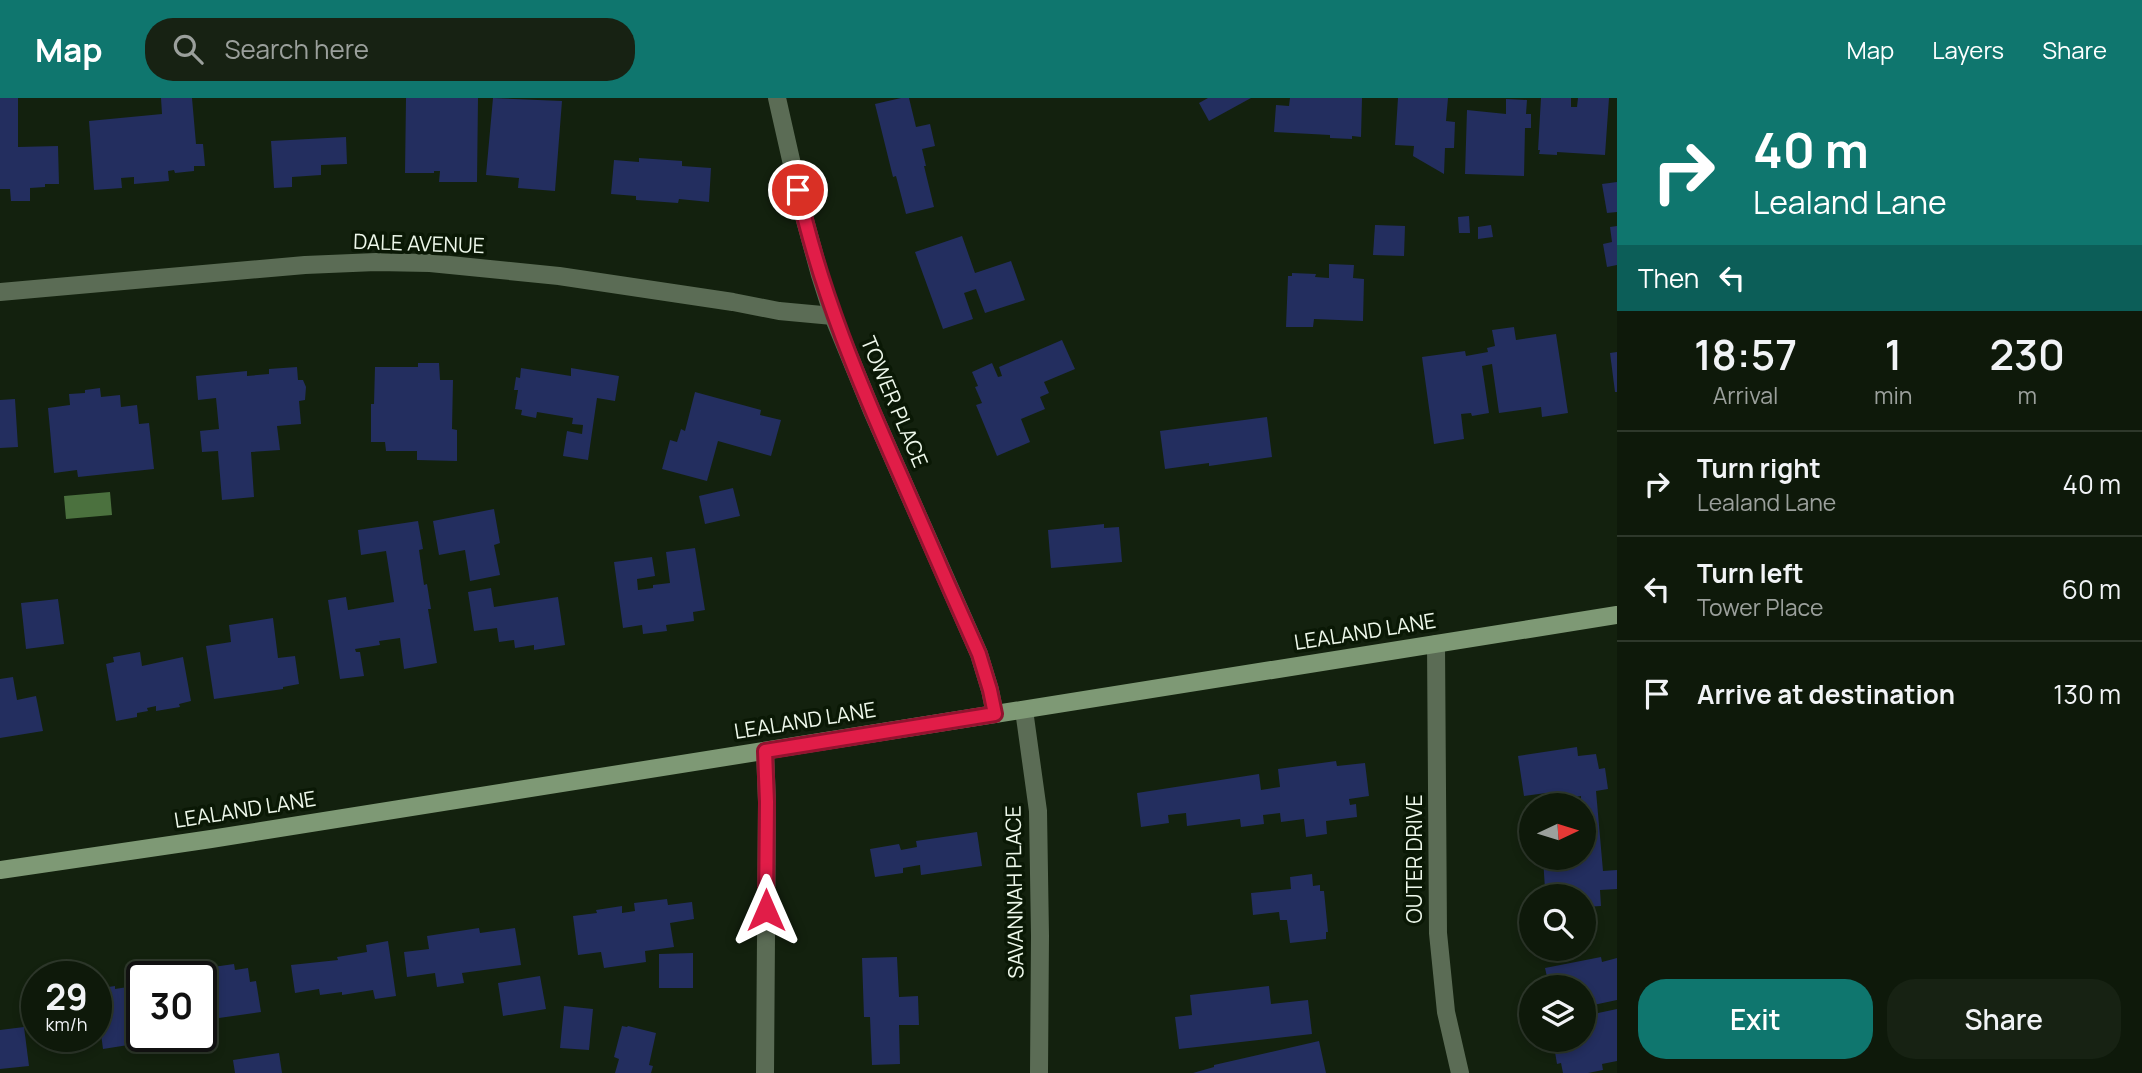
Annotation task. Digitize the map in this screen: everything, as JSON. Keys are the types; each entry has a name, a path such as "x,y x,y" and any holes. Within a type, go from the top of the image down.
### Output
{"street":[{"name":"TOWER PLACE","path":"777,98 803,213 833,316 979,654 995,714"},
{"name":"DALE AVENUE","path":"0,292 305,265 430,263 559,276 779,311 833,316"},
{"name":"LEALAND LANE","path":"0,870 211,839 1617,615"},
{"name":"OUTER DRIVE","path":"1436,644 1438,933 1446,1012 1460,1073"},
{"name":"SAVANNAH PLACE","path":"1024,710 1038,823 1039,1073"},
{"path":"765,751 765,1073"}],"shaded area":[{"path":"110,492 112,515 66,519 64,496"}],"building":[{"path":"0,98 18,98 18,147 58,146 59,184 30,188 30,201 11,201 10,189 0,189"},
{"path":"161,98 192,98 196,144 203,144 205,166 194,166 194,171 168,171 169,181 134,184 134,177 121,178 122,188 94,190 89,121 162,114"},
{"path":"406,98 478,98 477,182 439,182 440,171 405,173"},
{"path":"493,98 562,101 555,191 518,188 519,178 486,175"},
{"path":"909,98 916,127 930,124 935,146 922,149 934,207 906,214 896,176 893,177 875,104"},
{"path":"1208,98 1251,98 1209,121 1199,103"},
{"path":"1290,98 1362,98 1361,137 1330,138 1330,135 1274,132 1276,105 1289,106"},
{"path":"1398,98 1448,98 1446,121 1455,122 1454,148 1445,148 1444,174 1413,156 1414,146 1395,145"},
{"path":"1541,98 1571,98 1571,107 1577,107 1578,98 1609,98 1605,155 1557,152 1557,155 1539,154"},
{"path":"1506,99 1527,100 1526,114 1531,114 1531,128 1525,128 1524,176 1465,174 1467,110 1506,114"},
{"path":"346,137 347,164 321,165 321,175 292,177 292,187 274,188 271,141"},
{"path":"639,158 682,161 682,166 711,168 709,202 679,199 678,203 636,200 636,196 611,194 614,160 639,162"},
{"path":"1617,182 1617,212 1607,213 1602,184"},
{"path":"1469,216 1470,233 1459,233 1458,217"},
{"path":"1375,225 1405,226 1404,256 1373,255"},
{"path":"1491,225 1493,237 1478,239 1478,227"},
{"path":"1617,226 1617,265 1607,267 1603,244 1612,242 1610,227"},
{"path":"962,236 975,273 1011,261 1025,300 985,313 976,289 964,293 973,319 943,329 915,252"},
{"path":"1329,264 1354,265 1353,278 1364,279 1363,321 1314,319 1313,327 1286,327 1288,276 1292,276 1292,273 1316,274 1315,277 1329,278"},
{"path":"1514,327 1516,340 1556,334 1568,413 1542,417 1541,407 1499,413 1492,364 1482,366 1489,413 1472,416 1471,413 1461,414 1464,439 1434,444 1422,357 1465,351 1466,356 1488,352 1487,348 1495,346 1492,330"},
{"path":"1062,340 1075,369 1044,382 1049,393 1040,397 1045,409 1021,419 1030,442 997,456 976,405 982,403 972,372 992,363 998,377 1002,376 999,367"},
{"path":"1617,352 1617,392 1615,392 1610,353"},
{"path":"418,363 439,363 440,380 453,380 452,429 457,430 457,461 417,460 417,451 386,451 385,442 371,442 375,367 418,367"},
{"path":"297,367 298,380 303,380 306,387 305,400 299,401 301,424 277,426 280,450 251,452 254,497 222,500 218,451 202,452 200,431 219,429 216,398 198,400 196,376 247,371 247,376 269,374 269,369"},
{"path":"521,368 571,376 571,368 619,376 615,401 597,398 588,460 563,456 567,431 582,434 583,425 572,424 573,418 537,412 536,418 521,415 522,410 515,409 518,390 514,390"},
{"path":"100,388 101,397 120,395 121,407 137,405 139,424 149,423 154,469 78,477 77,470 54,473 48,408 70,405 69,394"},
{"path":"695,392 761,410 760,415 781,420 771,456 718,441 707,481 662,469 670,440 677,442 681,429 685,431"},
{"path":"15,399 18,447 0,448 0,400"},
{"path":"1267,417 1272,457 1165,469 1160,431"},
{"path":"733,488 740,516 705,524 699,496"},
{"path":"494,509 500,543 494,545 500,575 470,581 465,550 439,555 433,521"},
{"path":"418,521 423,549 419,550 431,609 428,609 437,663 404,669 400,638 379,641 380,645 355,649 360,652 364,676 340,679 328,600 346,597 348,610 394,602 386,551 361,555 358,530"},
{"path":"1104,524 1104,528 1119,527 1122,562 1051,568 1048,530"},
{"path":"695,548 705,610 693,612 694,621 666,625 667,631 643,634 642,625 623,628 614,562 652,557 655,576 637,579 638,590 653,588 653,585 670,583 666,552"},
{"path":"491,588 494,607 558,597 565,645 534,650 534,645 515,648 514,640 499,642 497,628 474,631 468,592"},
{"path":"58,599 64,644 26,649 21,603"},
{"path":"273,618 278,658 295,656 299,684 283,689 214,699 206,646 231,642 229,625"},
{"path":"140,652 142,666 183,657 191,701 179,704 180,707 156,711 156,706 147,708 148,711 137,713 137,717 116,721 106,664 114,662 113,657"},
{"path":"13,677 17,700 36,696 43,731 0,738 0,679"},
{"path":"1577,747 1578,756 1596,754 1599,769 1605,768 1608,789 1596,791 1603,871 1617,870 1617,889 1600,890 1601,906 1596,906 1596,884 1545,884 1544,870 1596,870 1596,793 1524,793 1518,756"},
{"path":"1336,761 1337,766 1365,763 1369,796 1349,799 1350,805 1356,804 1357,817 1326,821 1327,834 1306,837 1304,819 1281,822 1280,813 1263,815 1264,824 1241,827 1240,819 1187,826 1186,813 1168,815 1169,823 1141,827 1137,793 1259,774 1261,790 1280,787 1278,769"},
{"path":"977,832 982,866 921,875 920,865 903,868 903,873 875,877 870,849 899,844 901,850 917,847 916,841"},
{"path":"1312,874 1313,886 1320,885 1320,891 1324,891 1328,932 1326,939 1290,943 1287,920 1280,920 1279,912 1253,915 1251,893 1291,889 1290,877"},
{"path":"667,899 668,905 692,902 694,919 670,923 674,947 645,951 646,962 604,968 601,952 578,955 573,916 622,906 622,913 635,911 634,903"},
{"path":"479,928 480,933 515,928 521,965 462,973 464,983 437,987 435,973 407,977 404,952 429,949 427,936"},
{"path":"388,941 396,996 375,999 373,990 342,995 342,992 320,995 319,989 295,993 291,965 338,960 337,957 367,952 366,945"},
{"path":"693,953 693,988 659,988 659,954"},
{"path":"897,957 899,997 918,996 919,1025 899,1025 900,1064 872,1065 870,1017 864,1017 862,958"},
{"path":"1601,957 1602,962 1617,958 1617,1000 1596,1004 1596,975 1547,975 1545,968 1596,961 1596,958"},
{"path":"234,964 235,970 248,968 250,982 256,981 261,1012 217,1018 217,966"},
{"path":"540,976 546,1009 503,1016 498,983"},
{"path":"112,986 115,986 115,989 126,987 126,1045 112,1048"},
{"path":"1269,986 1271,1004 1308,1000 1312,1034 1179,1049 1175,1017 1192,1015 1190,995"},
{"path":"564,1006 593,1009 589,1050 560,1048"},
{"path":"1617,1009 1617,1061 1602,1064 1603,1070 1563,1073 1561,1063 1557,1064 1555,1052 1596,1052 1596,1013"},
{"path":"622,1026 656,1033 649,1065 653,1066 651,1073 615,1073 619,1059 614,1057"},
{"path":"21,1027 21,1052 27,1052 29,1066 0,1069 0,1030"},
{"path":"1319,1041 1326,1073 1193,1073 1214,1065"},
{"path":"279,1053 282,1073 235,1073 233,1060"}],"route":[{"path":"766,910 765,751 995,714 979,654 833,316 798,190"}]}
